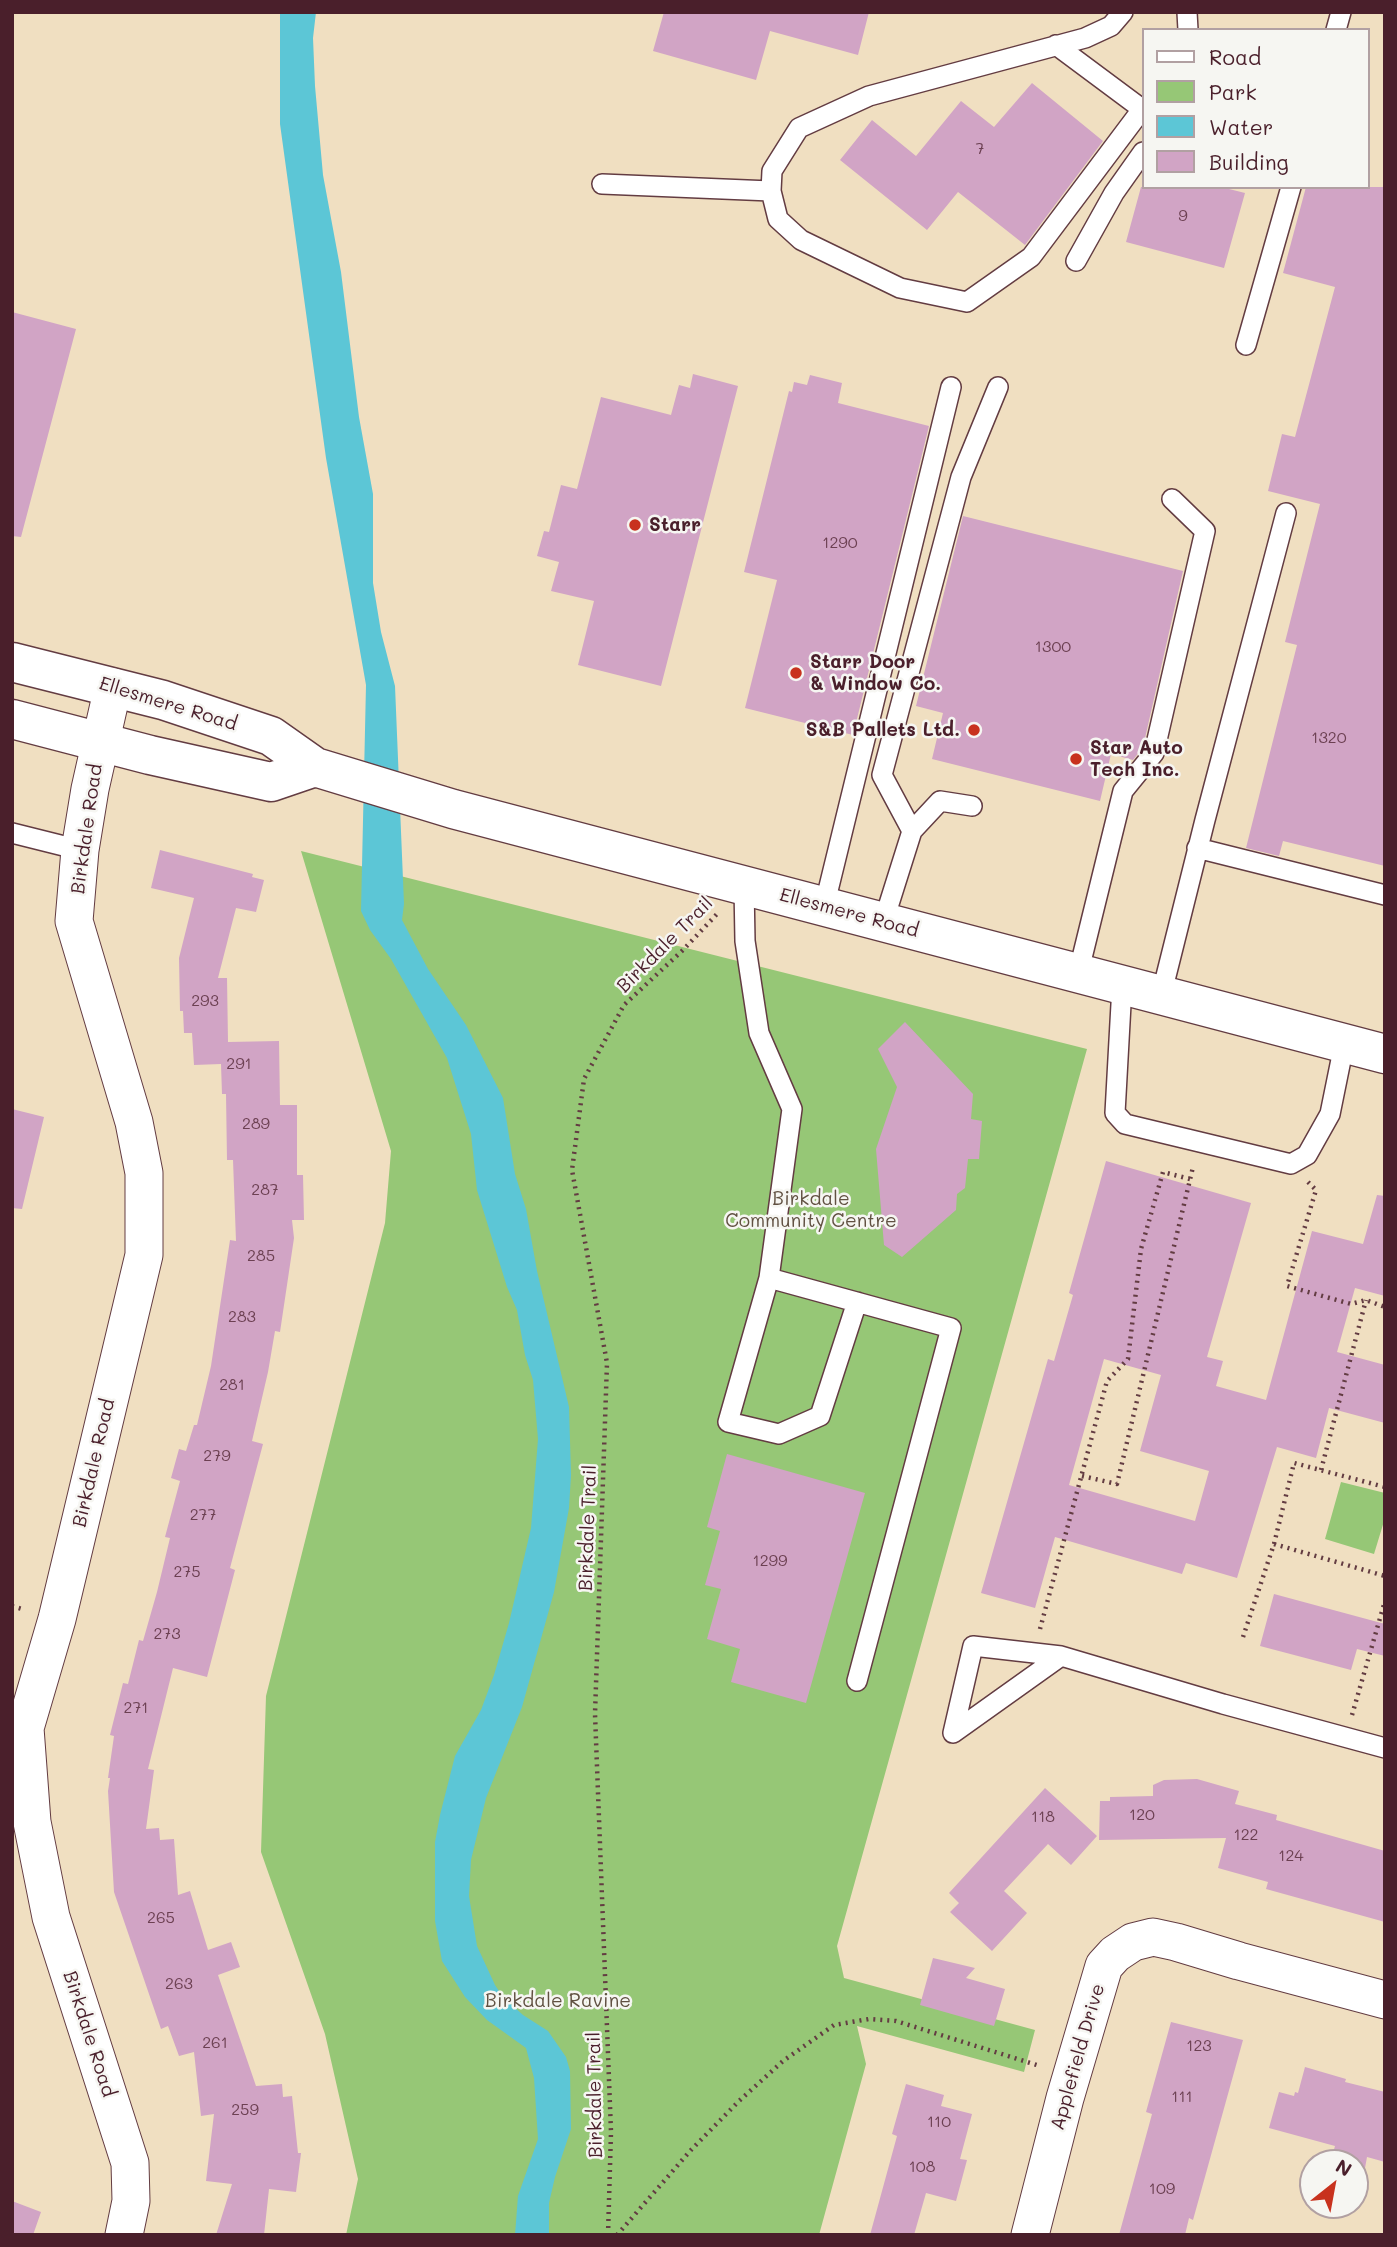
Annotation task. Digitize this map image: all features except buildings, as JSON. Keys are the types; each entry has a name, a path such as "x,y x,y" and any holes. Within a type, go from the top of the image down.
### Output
{"main road":[{"name":"Ellesmere Road","path":"12,662 163,700 271,736 314,767 453,809 1385,1054"},
{"path":"12,719 271,782 314,767"}],"street":[{"name":"Birkdale Road","path":"113,687 80,850 74,921 134,1122 144,1173 144,1255 57,1619 24,1728 32,1822 51,1917 130,2164 131,2201 124,2235"},
{"name":"Applefield Drive","path":"1030,2235 1071,2077 1104,1966 1115,1954 1133,1942 1153,1937 1176,1942 1385,2000"}],"lane":[{"path":"1123,12 1111,26 1085,38 869,96 799,128 772,171 771,191 778,219 802,240 900,288 967,302 1031,257 1142,109"},
{"path":"1056,45 1142,107"},
{"path":"1076,261 1114,193 1142,153"},
{"path":"602,184 771,191"},
{"path":"1246,345 1290,189"},
{"path":"824,907 951,387"},
{"path":"912,831 882,775 961,477 998,387"},
{"path":"1078,974 1123,791 1154,753 1205,531 1172,499"},
{"path":"1161,996 1197,848 1286,513"},
{"path":"883,923 912,831 940,801 972,806"},
{"path":"13,836 80,850"},
{"path":"1197,848 1385,895"},
{"path":"744,886 745,941 759,1033 792,1109 769,1278 728,1422 779,1434 820,1416 857,1302"},
{"path":"1122,986 1115,1113 1125,1124 1291,1164 1307,1156 1330,1114 1344,1045"},
{"path":"769,1278 951,1328 858,1681"},
{"path":"1061,1656 953,1733 973,1646 1061,1656 1385,1748"}],"path":[{"name":"Birkdale Trail","path":"608,2235 611,2132 595,1714 607,1363 572,1170 584,1079 624,1005 683,950 744,886"},
{"path":"1081,1476 1117,1484 1200,1142"},
{"path":"1291,1164 1316,1191 1287,1286 1351,1304 1366,1300 1385,1307"},
{"path":"1033,1653 1107,1381 1128,1359 1141,1249 1163,1171 1190,1179"},
{"path":"1321,1470 1366,1300"},
{"path":"1242,1637 1273,1545 1294,1463 1385,1487"},
{"path":"1273,1545 1385,1576"},
{"path":"1345,1737 1385,1601"},
{"path":"12,1606 22,1609"},
{"path":"617,2235 691,2150 739,2101 783,2061 834,2025 869,2019 896,2021 1071,2077"}],"green space":[{"path":"301,851 1087,1049 837,1946 844,1978 1035,2030 1024,2072 857,2026 866,2064 819,2235 346,2235 358,2179 325,2034 261,1852 266,1696 385,1223 391,1151"},
{"path":"1341,1482 1385,1493 1385,1518 1374,1554 1325,1539"}],"water":[{"path":"280,12 316,12 313,38 315,86 323,175 341,272 359,417 373,494 373,583 381,632 395,686 404,904 402,920 428,969 466,1025 503,1098 515,1174 526,1209 537,1271 569,1407 569,1508 554,1592 522,1707 486,1798 471,1860 469,1896 477,1946 495,1985 503,1997 523,2015 548,2031 566,2057 570,2071 571,2129 549,2203 549,2235 515,2235 518,2196 538,2139 534,2078 526,2048 487,2020 465,1997 442,1961 435,1921 435,1842 440,1815 455,1756 481,1710 494,1675 531,1528 538,1439 533,1380 525,1355 517,1310 507,1287 477,1190 471,1134 447,1058 361,911 366,685 326,458 280,124"}],"place":[{"name":"Starr","path":"635,525"},
{"name":"Starr Door & Window Co.","path":"796,673"},
{"name":"S&B Pallets Ltd.","path":"974,730"},
{"name":"Star Auto Tech Inc.","path":"1076,759"}],"park label":[{"name":"Birkdale Community Centre","path":"811,1210"},
{"name":"Birkdale Ravine","path":"558,2001"}]}
